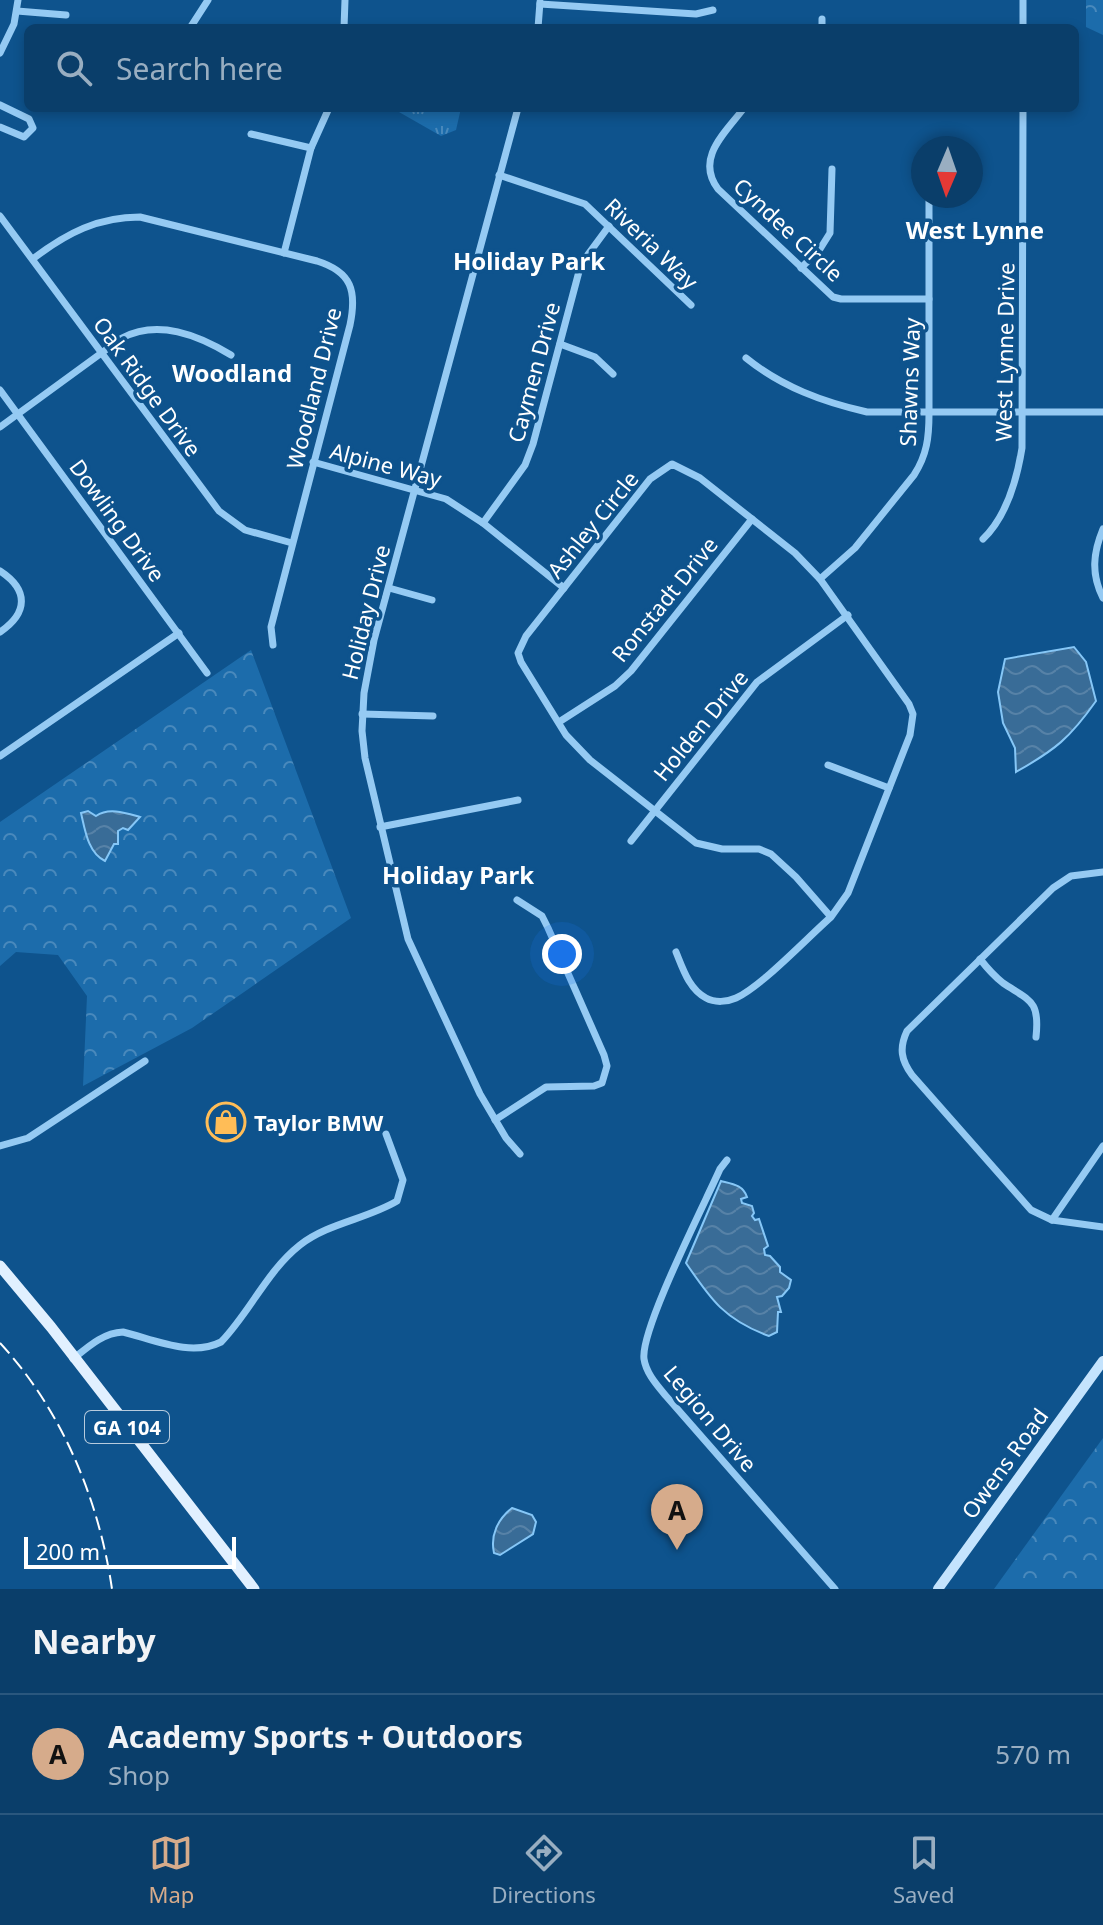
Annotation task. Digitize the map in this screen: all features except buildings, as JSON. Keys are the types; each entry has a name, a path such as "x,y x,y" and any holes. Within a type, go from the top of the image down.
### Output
{"main road":[{"name":"GA 104","path":"0,1266 254,1589"}],"street":[{"path":"0,53 17,11 18,0"},
{"path":"193,24 208,0"},
{"path":"344,24 345,0"},
{"path":"1023,0 1023,24"},
{"path":"538,24 540,2 696,14 713,10"},
{"path":"17,11 66,15"},
{"path":"0,105 29,119 33,128 24,137 0,127"},
{"path":"284,253 311,148 327,112"},
{"name":"Holiday Drive","path":"517,112 367,667 362,714 365,758 408,939 480,1094 520,1154"},
{"name":"Cyndee Circle","path":"741,112 709,156 709,173 718,189 827,293 841,299 929,299"},
{"name":"West Lynne Drive","path":"983,539 996,527 1019,467 1023,413 1023,112"},
{"path":"251,134 311,148"},
{"path":"801,268 820,249 830,233 832,169"},
{"name":"Riveria Way","path":"499,175 585,204 691,305"},
{"name":"Shawns Way","path":"820,579 855,548 914,475 927,449 929,208"},
{"name":"Oak Ridge Drive","path":"0,216 219,511 245,530 292,543"},
{"name":"Woodland Drive","path":"34,258 75,231 121,217 160,221 331,265 349,281 353,294 350,325 271,627 273,645"},
{"name":"Caymen Drive","path":"483,523 525,465 581,264 609,226"},
{"path":"0,427 136,330 170,330 210,342 231,355"},
{"path":"560,344 595,357 613,374"},
{"path":"746,358 786,386 867,412 1103,412"},
{"name":"Dowling Drive","path":"0,390 207,673"},
{"name":"Alpine Way","path":"313,462 446,499 483,523 564,588"},
{"name":"Ashley Circle","path":"676,952 695,988 704,997 714,1001 737,998 831,917 848,893 910,735 913,714 848,615 795,553 689,470 672,464 650,479 526,636 518,653 525,670 577,748 686,837 709,847 759,849 771,854 831,917"},
{"name":"Ronstadt Drive","path":"559,722 615,686 631,671 752,519"},
{"path":"1103,529 1093,569 1103,598"},
{"path":"0,571 15,586 22,602 18,617 0,632"},
{"path":"389,588 432,600"},
{"name":"Holden Drive","path":"631,841 757,682 848,615"},
{"path":"1,754 179,633"},
{"path":"362,714 433,716"},
{"path":"828,765 889,788"},
{"path":"380,827 518,800"},
{"path":"1103,872 1071,876 1062,881 907,1031 902,1041 904,1064 1022,1201 1040,1216 1052,1220 1103,1227"},
{"path":"495,1120 546,1087 594,1086 602,1083 607,1066 542,916 517,900"},
{"path":"980,959 1002,982 1032,1001 1038,1020 1036,1037"},
{"path":"0,1146 28,1138 145,1061"},
{"path":"73,1359 112,1333 123,1332 196,1349 209,1348 221,1342 281,1262 302,1243 397,1201 403,1180 386,1134"},
{"path":"1052,1220 1103,1146"},
{"name":"Legion Drive","path":"727,1160 720,1169 650,1329 644,1358 647,1369 666,1396 835,1589"},
{"name":"Owens Road","path":"938,1589 1103,1361"}],"green space":[{"path":"1086,0 1103,0 1103,35 1086,27"},
{"path":"399,112 460,112 456,130 441,136"},
{"path":"251,650 351,918 192,1028 83,1086 87,996 58,955 16,952 0,966 0,822"},
{"path":"1103,1438 1103,1589 994,1589"}],"water":[{"path":"1074,647 1086,662 1096,701 1061,742 1016,772 1015,748 1003,723 998,692 1005,659"},
{"path":"88,811 96,816 112,811 140,817 128,830 123,828 118,831 118,844 114,844 105,861 95,853 88,840 81,813"},
{"path":"721,1181 743,1190 747,1197 741,1199 742,1203 752,1206 752,1216 755,1220 759,1219 768,1246 764,1249 765,1255 770,1256 780,1267 780,1272 791,1280 789,1288 777,1297 781,1312 778,1312 777,1332 769,1336 730,1316 703,1288 686,1263"},
{"path":"512,1508 532,1515 536,1522 533,1534 500,1555 494,1553 494,1534 499,1522"}],"railway":[{"path":"0,1343 42,1397 74,1458 98,1522 112,1589"}],"place":[{"name":"Taylor BMW","path":"226,1122"},
{"name":"Academy Sports + Outdoors","path":"677,1550"}],"district":[{"name":"West Lynne","path":"975,229"},
{"name":"Holiday Park","path":"529,260"},
{"name":"Woodland","path":"232,372"},
{"name":"Holiday Park","path":"458,874"}]}
